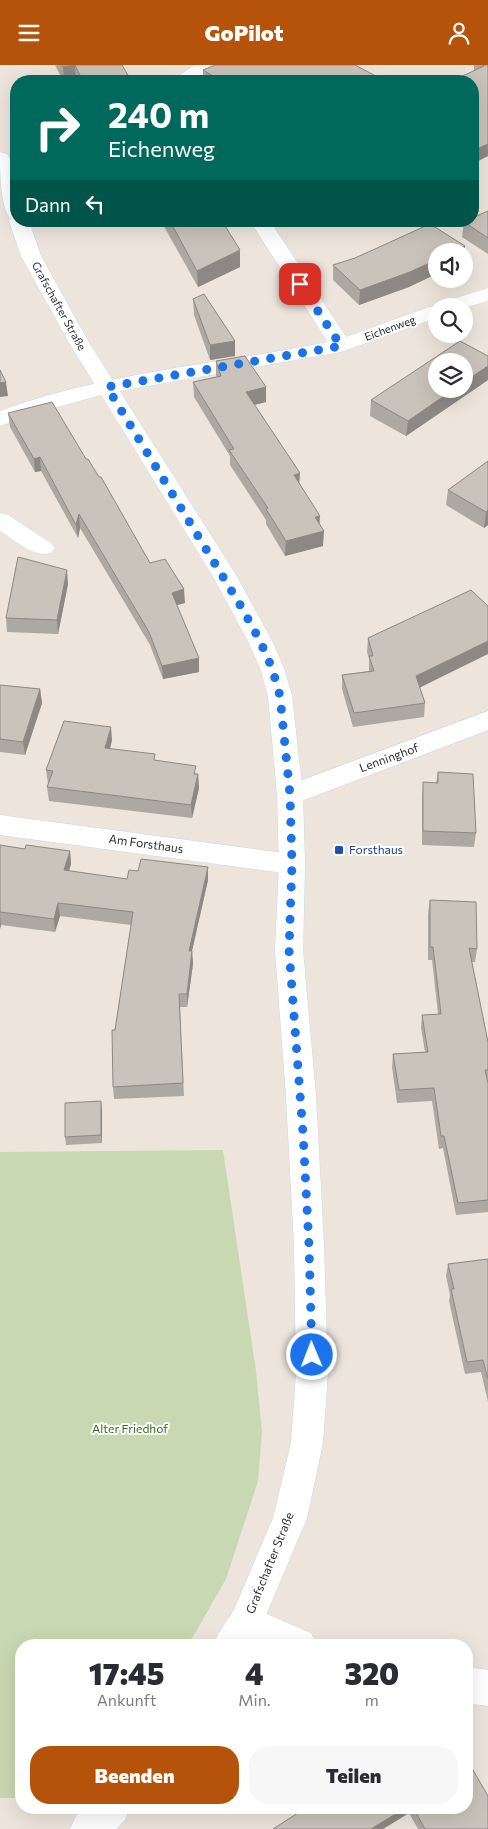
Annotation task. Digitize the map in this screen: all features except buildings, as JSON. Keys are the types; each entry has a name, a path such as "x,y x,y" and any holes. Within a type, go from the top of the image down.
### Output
{"street":[{"path":"192,75 207,65"},
{"path":"0,158 10,192"},
{"name":"Grafschafter Straße","path":"21,227 31,255 78,341 224,575 260,641 272,668 280,696 290,795 292,864 289,950 301,1096 309,1245 312,1373 307,1443 290,1518 239,1634"},
{"path":"264,227 341,346"},
{"path":"473,300 486,297"},
{"name":"Eichenweg","path":"107,387 341,346 428,314"},
{"path":"0,419 32,407 107,387"},
{"path":"0,520 43,548"},
{"name":"Lenninghof","path":"290,795 488,721"},
{"name":"Am Forsthaus","path":"0,825 292,864"},
{"path":"239,1634 266,1639"},
{"path":"473,1686 488,1688"},
{"path":"89,1829 105,1814"}],"green space":[{"name":"Alter Friedhof","path":"223,1150 256,1371 262,1432 258,1481 226,1579 191,1639 15,1639 14,1798 0,1798 0,1152"}],"place":[{"name":"Forsthaus","path":"339,850"}],"route":[{"path":"300,284 341,346 107,387 224,575 260,641 272,668 280,696 290,795 292,864 289,950 301,1096 309,1245 312,1355"}]}
